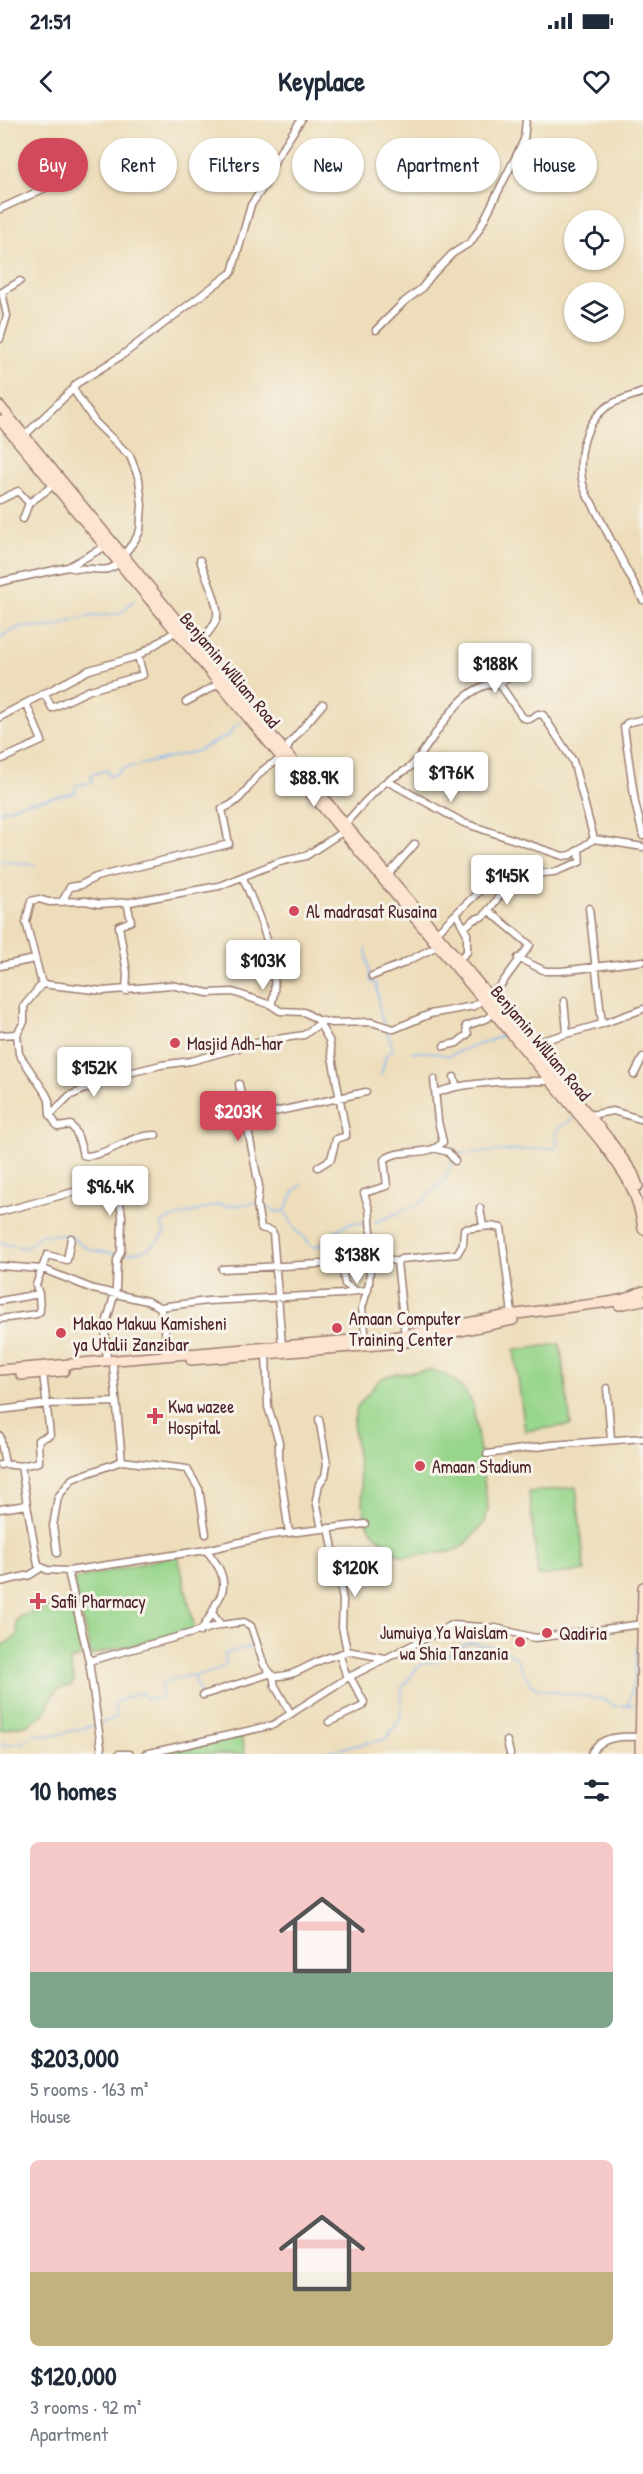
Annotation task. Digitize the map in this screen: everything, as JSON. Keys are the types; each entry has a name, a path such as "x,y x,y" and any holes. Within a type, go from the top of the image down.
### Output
{"main road":[{"name":"Benjamin William Road","path":"0,406 54,485 106,546 198,644 437,946 530,1044 590,1115 633,1173 643,1203"},
{"name":"Benjamin William Road","path":"0,420 21,439 121,560 176,631 285,756"},
{"name":"Benjamin William Road","path":"344,828 388,875 459,959 493,1013 582,1118 627,1176 640,1208 643,1229"},
{"path":"0,1376 43,1373 166,1356 366,1339 406,1339 512,1314 625,1299 643,1291"},
{"path":"0,1370 266,1354 406,1339 643,1300"},
{"path":"639,1754 642,1737 643,1587"}],"street":[{"path":"21,439 76,384 121,356 232,272 251,205 266,185 276,158 302,120"},
{"path":"376,330 421,289 452,254 471,242 524,140 526,120"},
{"path":"0,209 37,192"},
{"path":"0,339 7,316 2,292 20,281"},
{"path":"68,567 78,570 107,570 121,560 140,531 142,505 139,479 130,456 95,422 73,389"},
{"path":"643,392 606,407 594,418 584,443 580,465 584,489 643,600"},
{"path":"23,519 29,503 54,485"},
{"path":"0,500 18,491 29,503"},
{"path":"0,582 68,567 106,546"},
{"path":"198,644 212,628 217,617 217,608 200,560"},
{"path":"0,717 89,670 138,656 176,631"},
{"path":"482,655 523,718 530,719 538,714 543,715 561,740 573,761 594,839"},
{"path":"44,693 53,708 90,690 143,675 138,656"},
{"path":"42,984 26,922 31,901 39,899 62,902 86,901 99,904 127,902 219,886 279,862 306,856 344,828 362,803 387,781 414,765 450,713 471,693 482,687 499,683 524,667"},
{"path":"186,702 220,683"},
{"path":"0,760 42,741 26,703"},
{"path":"62,902 70,887 81,885 96,877 229,844 222,809 239,802 259,772 285,756 289,744 323,704"},
{"path":"643,719 627,723 624,727 635,802 643,836"},
{"path":"387,781 443,813 484,832 563,856 571,855 594,839 643,847"},
{"path":"388,875 415,844"},
{"path":"437,932 493,878 530,875 568,868 580,862 579,849"},
{"path":"243,878 263,926 269,949 276,987 271,1005"},
{"path":"464,928 473,920 484,916 505,888 493,878"},
{"path":"126,991 127,973 119,926 131,921 127,902"},
{"path":"589,908 602,1024"},
{"path":"50,1115 69,1096 113,1077 161,1065 191,1061 264,1041 304,1035 322,1023 371,1022 394,1029 430,1014 474,1006 500,986 529,942 488,910"},
{"path":"456,915 467,934 467,952 459,959"},
{"path":"372,976 437,946"},
{"path":"518,958 545,971 643,961"},
{"path":"0,966 34,959"},
{"path":"42,984 93,990 126,991 178,986 208,993 233,992 271,1005 280,1011 304,1012 322,1023 329,1040 346,1136 336,1139 332,1157 318,1167"},
{"path":"42,984 24,1006 24,1022 17,1034 20,1054 46,1094 49,1100 50,1115 57,1127 71,1125 80,1140 83,1155 87,1156 111,1150 119,1144 144,1135 156,1135"},
{"path":"564,1001 567,1032"},
{"path":"530,1044 602,1024 643,1008"},
{"path":"444,1046 464,1040 468,1034 466,1026 488,1018 493,1013"},
{"path":"0,1035 17,1034"},
{"path":"634,1075 643,1057"},
{"path":"454,1077 457,1087"},
{"path":"434,1079 438,1121 443,1142 437,1149"},
{"path":"436,1093 457,1087 489,1083 550,1081"},
{"path":"239,1084 259,1186 257,1203 262,1229 273,1233 282,1346"},
{"path":"224,1123 366,1092"},
{"path":"590,1115 613,1111 643,1120"},
{"path":"366,1339 362,1308 368,1290 371,1224 364,1192 387,1186 384,1160 390,1155 437,1149 454,1158"},
{"path":"0,1212 116,1182 122,1216 121,1254 117,1260 115,1294 105,1327 104,1341 116,1402 122,1461"},
{"path":"480,1208 483,1226"},
{"path":"397,1262 402,1259 457,1254 463,1244 464,1229 483,1226 502,1229 512,1314"},
{"path":"0,1319 37,1314 40,1311 36,1285 48,1254 67,1260 72,1238"},
{"path":"371,1256 384,1257 397,1262"},
{"path":"397,1262 406,1339"},
{"path":"222,1269 276,1264 341,1263 345,1284 356,1290"},
{"path":"0,1266 43,1269 83,1286 147,1301 160,1307 207,1301 280,1299 368,1290"},
{"path":"0,1301 39,1294"},
{"path":"160,1307 165,1329 166,1356"},
{"path":"266,1354 268,1407 279,1442 279,1463 289,1533"},
{"path":"0,1436 2,1464 21,1466 40,1461 38,1440 50,1435 43,1373"},
{"path":"607,1388 611,1439"},
{"path":"0,1410 46,1404 116,1402"},
{"path":"319,1419 327,1464 325,1476 319,1484 316,1500 326,1528 343,1600 342,1627 347,1651"},
{"path":"487,1454 611,1439 643,1438"},
{"path":"57,1553 53,1526 58,1497 72,1479 122,1461 187,1469 199,1489 206,1534"},
{"path":"21,1466 36,1558 41,1568 53,1572 206,1550 289,1533 364,1524"},
{"path":"0,1509 27,1505"},
{"path":"200,1632 212,1613 224,1586 219,1566 206,1550"},
{"path":"0,1582 30,1575 41,1568"},
{"path":"68,1571 89,1661 102,1754"},
{"path":"212,1613 221,1625"},
{"path":"89,1661 221,1625 249,1624 275,1686 291,1714"},
{"path":"145,1754 273,1725 349,1677 452,1625 496,1628 535,1638 642,1624"},
{"path":"203,1695 271,1675 295,1673 323,1659 340,1656 347,1651 386,1658"},
{"path":"328,1722 363,1706 364,1702 340,1656"},
{"path":"591,1754 596,1745 606,1740 642,1737"},
{"path":"507,1741 510,1754"},
{"path":"119,1754 130,1754"}],"green space":[{"path":"560,1344 571,1425 525,1431 514,1350"},
{"name":"Amaan Stadium","path":"430,1370 444,1374 456,1382 473,1405 488,1508 485,1522 466,1544 455,1551 404,1557 392,1551 373,1532 365,1520 353,1423 357,1407 379,1380 389,1375"},
{"path":"576,1487 585,1571 538,1576 529,1492"},
{"path":"178,1555 195,1630 91,1655 73,1580"},
{"path":"70,1602 82,1656 71,1660 70,1663 74,1681 71,1685 56,1690 44,1714 29,1724 0,1730 0,1647 18,1635 16,1621 21,1616"},
{"path":"241,1736 245,1754 161,1754 161,1752"}],"waterway":[{"path":"0,637 20,627 54,627 85,617 120,614 134,600"},
{"path":"0,812 20,804 75,793 75,786 92,782 91,775 107,770 109,776 126,768 197,751 231,734 231,730 241,722"},
{"path":"0,861 35,865"},
{"path":"366,949 371,982 376,983 379,1009 384,1024"},
{"path":"381,1075 386,1055 393,1050 386,1028"},
{"path":"412,1052 430,1052 449,1056 505,1034"},
{"path":"454,1156 454,1154 556,1148 559,1145 555,1134 558,1129 575,1117"},
{"path":"374,1223 421,1203 443,1182 453,1160"},
{"path":"259,1204 278,1212 285,1211 293,1193 302,1184"},
{"path":"122,1254 135,1253 156,1243 165,1233 161,1225 166,1220 220,1204 226,1206 255,1203"},
{"path":"285,1211 296,1231 311,1246 315,1247 334,1237 334,1231 351,1223 369,1224"},
{"path":"0,1243 26,1248 40,1235 67,1235 91,1250 117,1254"},
{"path":"315,1754 386,1739 401,1717 402,1688 417,1668 425,1662 438,1661 469,1643 503,1648 516,1658 532,1686 542,1690 602,1699 615,1706 634,1705"},
{"path":"100,1723 116,1718 115,1702 141,1692 146,1699 162,1697 161,1686 171,1680 212,1672 226,1664 225,1654 254,1645"},
{"path":"628,1705 635,1678 637,1647"},
{"path":"196,1675 195,1681 201,1696"},
{"path":"0,1745 23,1743 35,1735 55,1735 96,1725"}],"place":[{"name":"Al madrasat Rusaina","path":"294,911"},
{"name":"Masjid Adh-har","path":"175,1043"},
{"name":"Amaan Computer Training Center","path":"337,1328"},
{"name":"Makao Makuu Kamisheni ya Utalii Zanzibar","path":"61,1333"},
{"name":"Kwa wazee Hospital","path":"155,1416"},
{"name":"Amaan Stadium","path":"420,1466"},
{"name":"Safii Pharmacy","path":"38,1601"},
{"name":"Qadiria","path":"547,1633"},
{"name":"Jumuiya Ya Waislam wa Shia Tanzania","path":"520,1642"}]}
